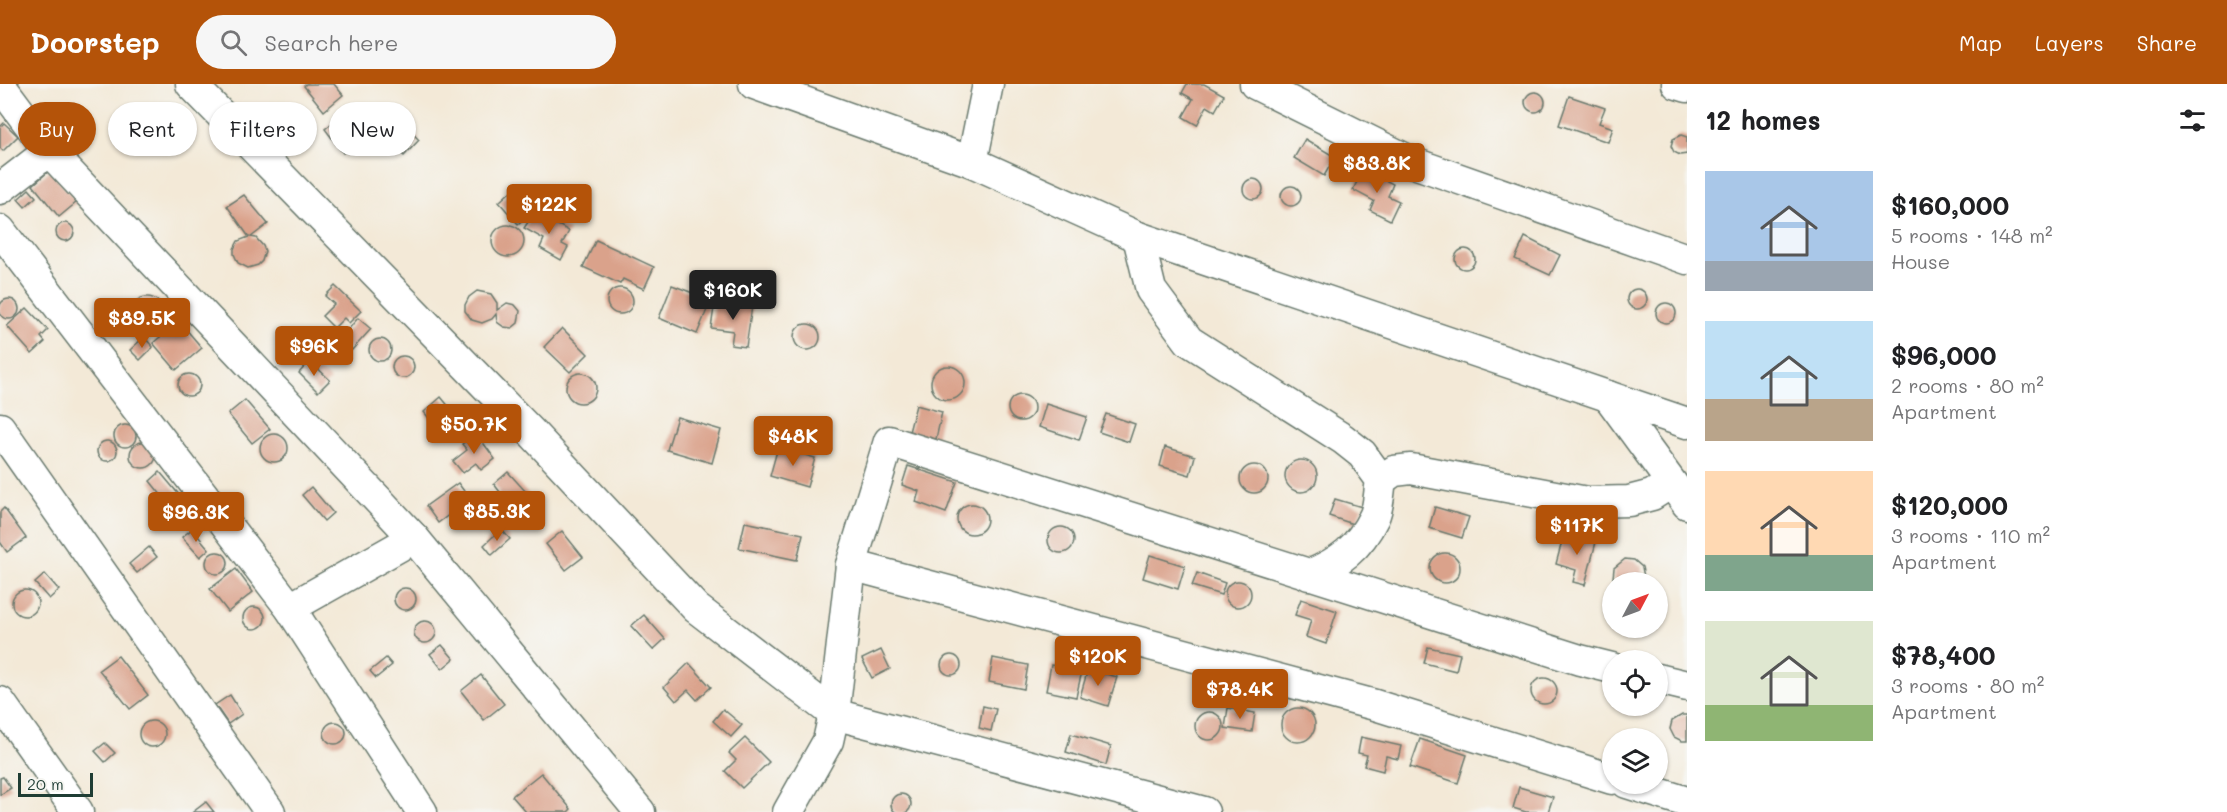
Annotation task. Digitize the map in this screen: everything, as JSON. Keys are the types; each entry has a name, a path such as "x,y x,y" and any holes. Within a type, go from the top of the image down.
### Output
{"street":[{"path":"191,84 532,433 696,608 834,714 1204,812"},
{"path":"754,84 972,162 1138,237 1687,423"},
{"path":"972,162 988,84"},
{"path":"1255,84 1414,163 1687,259"},
{"path":"1677,84 1687,87"},
{"path":"0,85 18,109"},
{"path":"0,189 43,156"},
{"path":"54,156 414,538 640,812"},
{"path":"0,230 290,608 422,812"},
{"path":"1138,237 1151,290 1189,341 1343,439 1362,454 1381,480 1375,516 1348,555 1329,567 1309,574"},
{"path":"1608,396 1679,493"},
{"path":"0,428 270,812"},
{"path":"788,812 828,741 834,714 851,565 889,441 1602,665"},
{"path":"1381,480 1394,471 1411,469 1587,502 1629,501 1652,495 1679,493"},
{"path":"290,608 414,538"},
{"path":"851,565 1375,705 1602,776"},
{"path":"1668,681 1687,686"},
{"path":"0,702 78,812"},
{"path":"1662,794 1687,802"}],"building":[{"path":"306,84 334,84 343,95 335,102 329,102 329,107 324,111 304,86"},
{"path":"1187,84 1204,84 1224,95 1215,111 1207,106 1197,125 1183,117 1193,99 1182,93"},
{"path":"1535,92 1542,95 1545,102 1542,109 1535,112 1528,109 1525,102 1528,95"},
{"path":"1569,96 1605,108 1599,123 1613,128 1608,142 1559,125"},
{"path":"4,123 18,136 3,151 0,148 0,127"},
{"path":"1681,135 1687,137 1687,154 1680,155 1674,152 1671,146 1673,139"},
{"path":"1305,139 1335,157 1324,176 1294,158"},
{"path":"1363,169 1393,184 1388,196 1399,201 1390,220 1370,210 1374,201 1353,190"},
{"path":"50,170 77,202 59,217 33,185"},
{"path":"1253,179 1260,182 1263,189 1260,196 1253,199 1246,196 1243,189 1246,182"},
{"path":"1291,186 1298,189 1301,196 1298,203 1291,206 1284,203 1281,196 1284,189"},
{"path":"29,189 36,197 25,207 18,199"},
{"path":"510,192 519,202 525,197 536,208 518,224 499,202"},
{"path":"244,195 268,224 251,237 256,238 265,251 258,265 248,268 238,263 234,249 238,241 249,237 227,206"},
{"path":"535,212 569,231 562,244 568,247 561,260 540,248 544,239 524,228"},
{"path":"61,223 69,223 74,228 72,239 61,241 56,236 56,228"},
{"path":"508,225 519,230 524,241 519,252 508,257 497,252 492,241 497,230"},
{"path":"1525,237 1560,255 1550,275 1515,259"},
{"path":"596,240 654,267 644,289 623,279 620,284 583,267"},
{"path":"1465,249 1472,252 1475,259 1472,266 1465,269 1458,266 1455,259 1458,252"},
{"path":"672,285 711,300 697,334 659,318"},
{"path":"335,286 361,311 349,323 344,318 334,328 322,316 334,304 325,296"},
{"path":"620,288 629,292 633,301 629,310 620,314 611,310 607,301 611,292"},
{"path":"1637,289 1644,292 1647,299 1644,306 1637,309 1630,306 1627,299 1630,292"},
{"path":"477,291 491,294 497,303 497,310 507,303 515,305 520,311 518,323 512,328 504,327 497,322 496,314 492,319 482,323 472,320 465,311 465,305 469,297"},
{"path":"147,297 158,302 163,313 158,324 147,329 136,324 131,313 136,302"},
{"path":"9,299 16,302 19,309 16,316 9,319 2,316 -1,309 2,302"},
{"path":"715,301 752,306 746,347 731,345 733,331 711,328"},
{"path":"1666,303 1673,306 1676,313 1673,320 1666,323 1659,320 1656,313 1659,306"},
{"path":"27,308 48,330 41,337 45,342 32,354 7,326"},
{"path":"358,318 371,329 352,350 340,339"},
{"path":"179,321 202,348 176,370 153,343"},
{"path":"807,324 816,328 820,337 816,346 807,350 798,346 794,337 798,328"},
{"path":"562,328 588,354 570,372 544,347"},
{"path":"144,337 153,347 140,360 130,350"},
{"path":"380,339 388,342 391,350 388,358 380,361 372,358 369,350 372,342"},
{"path":"403,356 411,359 414,367 411,375 403,378 395,375 392,367 395,359"},
{"path":"310,361 330,380 318,392 299,373"},
{"path":"948,366 960,371 965,383 960,395 948,400 936,395 931,383 936,371"},
{"path":"581,373 592,377 596,388 592,399 581,403 570,399 566,388 570,377"},
{"path":"189,374 197,377 200,385 197,393 189,396 181,393 178,385 181,377"},
{"path":"1021,395 1030,399 1034,408 1030,417 1021,421 1012,417 1008,408 1012,399"},
{"path":"441,397 455,414 438,429 424,412"},
{"path":"245,400 270,429 252,443 228,414"},
{"path":"1046,404 1087,417 1079,440 1039,427"},
{"path":"916,405 942,412 936,439 909,432"},
{"path":"1106,414 1135,424 1129,442 1099,432"},
{"path":"677,417 721,430 712,463 667,450"},
{"path":"125,425 133,428 136,436 133,444 125,447 117,444 114,436 117,428"},
{"path":"476,433 495,459 481,470 476,463 463,473 453,461 467,450 462,444"},
{"path":"274,434 284,438 288,448 284,458 274,462 264,458 260,448 264,438"},
{"path":"107,441 114,444 117,451 114,458 107,461 100,458 97,451 100,444"},
{"path":"143,442 152,446 156,455 152,464 143,468 134,464 130,455 134,446"},
{"path":"778,447 815,458 807,487 770,476"},
{"path":"1165,447 1195,456 1190,475 1160,466"},
{"path":"1301,460 1312,465 1317,476 1312,487 1301,492 1290,487 1285,476 1290,465"},
{"path":"1254,465 1264,469 1268,479 1264,489 1254,493 1244,489 1240,479 1244,469"},
{"path":"908,466 957,482 946,513 916,502 919,491 902,485"},
{"path":"160,472 181,497 170,506 150,481"},
{"path":"508,472 536,503 519,518 509,507 499,517 487,503 500,492 494,484"},
{"path":"458,483 470,499 438,523 426,506"},
{"path":"311,487 333,513 324,521 302,495"},
{"path":"186,496 195,506 180,521 171,511"},
{"path":"1335,499 1362,507 1356,525 1329,516"},
{"path":"972,504 983,508 987,519 983,530 972,534 961,530 957,519 961,508"},
{"path":"1435,507 1469,517 1462,538 1429,528"},
{"path":"4,508 26,538 7,552 0,542 0,512"},
{"path":"745,522 803,534 797,560 739,548"},
{"path":"1061,527 1070,531 1074,540 1070,549 1061,553 1052,549 1048,540 1052,531"},
{"path":"192,529 209,549 200,557 182,537"},
{"path":"501,529 510,539 492,555 484,545"},
{"path":"562,531 583,557 566,570 546,544"},
{"path":"1564,534 1596,542 1585,585 1573,582 1576,570 1556,564"},
{"path":"149,547 157,557 137,573 129,564"},
{"path":"217,552 225,555 228,563 225,571 217,574 209,571 206,563 209,555"},
{"path":"1445,553 1456,557 1460,568 1456,579 1445,583 1434,579 1430,568 1434,557"},
{"path":"1150,555 1185,566 1178,589 1143,578"},
{"path":"1625,559 1634,560 1642,567 1643,572 1614,572 1614,568"},
{"path":"236,569 253,592 228,612 210,589"},
{"path":"1197,573 1225,583 1221,595 1192,586"},
{"path":"45,574 59,590 49,599 35,583"},
{"path":"1238,581 1247,585 1251,594 1247,603 1238,607 1229,603 1225,594 1229,585"},
{"path":"405,588 413,591 416,599 413,607 405,610 397,607 394,599 397,591"},
{"path":"25,590 34,594 38,603 34,612 25,616 16,612 12,603 16,594"},
{"path":"1301,599 1337,611 1326,644 1306,637 1311,620 1295,615"},
{"path":"254,607 262,610 265,618 262,626 254,629 246,626 243,618 246,610"},
{"path":"644,615 665,639 653,650 631,626"},
{"path":"425,621 433,624 436,632 433,640 425,643 417,640 414,632 417,624"},
{"path":"442,645 454,659 442,669 430,654"},
{"path":"1428,647 1460,654 1456,671 1424,663"},
{"path":"881,650 890,669 872,678 862,659"},
{"path":"951,655 958,658 961,665 958,672 951,675 944,672 941,665 944,658"},
{"path":"118,656 148,695 130,709 99,670"},
{"path":"386,658 392,665 376,678 370,671"},
{"path":"993,658 1028,665 1024,689 989,682"},
{"path":"689,663 711,687 697,700 688,690 676,701 664,687"},
{"path":"1051,665 1082,671 1076,697 1046,691"},
{"path":"1088,669 1117,677 1108,706 1080,697"},
{"path":"481,675 504,704 484,720 461,691"},
{"path":"1544,678 1553,682 1557,691 1553,700 1544,704 1535,700 1531,691 1535,682"},
{"path":"230,695 242,714 228,724 215,705"},
{"path":"983,706 996,709 991,731 979,728"},
{"path":"1228,708 1255,713 1252,732 1225,728"},
{"path":"1298,708 1310,713 1315,725 1310,737 1298,742 1286,737 1281,725 1286,713"},
{"path":"723,709 742,725 731,737 713,721"},
{"path":"1209,712 1219,716 1223,726 1219,736 1209,740 1199,736 1195,726 1199,716"},
{"path":"1682,715 1687,715 1687,741 1674,737 1670,729 1672,721"},
{"path":"152,721 161,725 165,734 161,743 152,747 143,743 139,734 143,725"},
{"path":"335,722 343,725 346,733 343,741 335,744 327,741 324,733 327,725"},
{"path":"1071,734 1111,746 1106,765 1066,752"},
{"path":"1361,737 1401,746 1398,759 1386,756 1383,771 1364,766 1367,755 1358,753"},
{"path":"745,738 769,762 742,788 725,771 736,760 729,753"},
{"path":"1420,739 1467,755 1458,783 1410,767"},
{"path":"105,743 115,753 105,762 95,751"},
{"path":"541,773 571,809 568,812 526,812 512,796"},
{"path":"3,777 11,788 0,795 0,778"},
{"path":"1519,787 1553,797 1548,812 1526,812 1513,808"},
{"path":"897,795 905,795 910,800 910,808 905,813 897,813 892,808 892,800"},
{"path":"206,802 214,812 193,812"}]}
